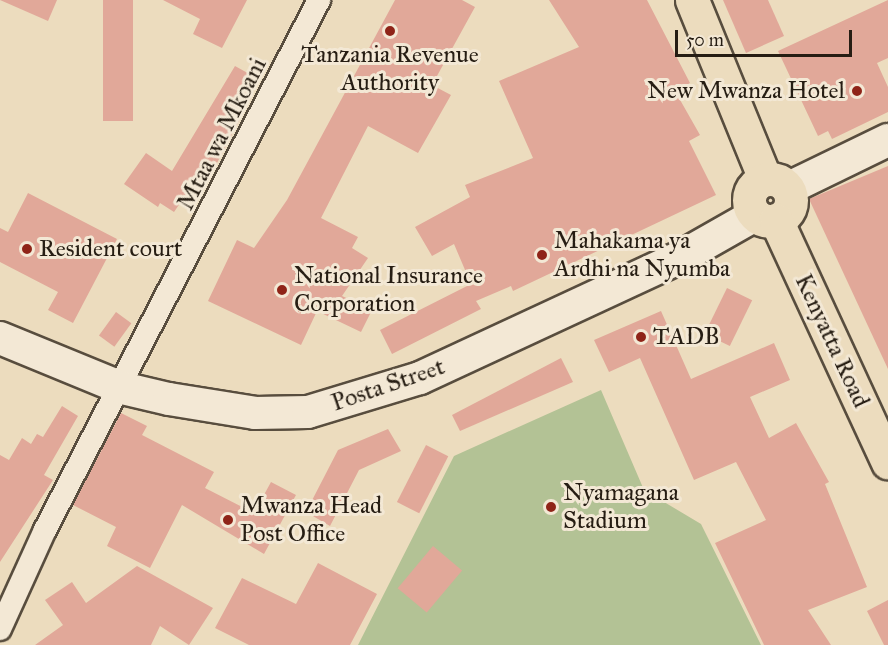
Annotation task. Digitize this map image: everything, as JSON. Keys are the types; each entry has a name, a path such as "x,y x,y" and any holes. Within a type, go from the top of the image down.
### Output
{"highway":[{"path":"692,0 777,183 791,205 766,218"},
{"name":"Kenyatta Road","path":"766,218 888,462"}],"main road":[{"path":"777,183 888,140"},
{"name":"Posta Street","path":"0,338 122,388 255,413 308,412 361,400 607,292 766,218"}],"street":[{"name":"Mtaa wa Mkoani","path":"0,629 45,530 122,388 319,0"}],"green space":[{"name":"Nyamagana Stadium","path":"601,390 644,490 701,524 761,645 358,645 454,456"}],"building":[{"path":"0,0 57,0 48,21"},
{"path":"103,0 133,0 133,121 103,121"},
{"path":"163,0 247,0 222,48 193,34 200,19"},
{"path":"395,0 462,0 475,7 432,85 451,95 418,153 368,126 321,218 358,237 352,248 368,258 342,296 372,310 361,332 317,311 301,345 208,301 237,240 254,248 287,200"},
{"path":"549,0 647,0 690,83 675,91 700,135 689,141 716,195 513,291 511,286 476,301 481,309 392,354 380,330 471,284 454,244 432,256 415,227 470,197 465,185 533,158 499,81 579,47"},
{"path":"723,0 768,0 784,36 746,53"},
{"path":"888,0 888,58 877,63 888,87 888,112 832,139 828,131 818,136 778,51"},
{"path":"235,66 253,76 245,92 252,96 194,207 183,199 174,212 160,203 158,207 124,184 146,153 172,171"},
{"path":"888,166 888,369 809,199"},
{"path":"28,193 117,239 73,323 48,310 58,292 0,262 0,228 8,232"},
{"path":"727,288 752,300 730,346 705,334"},
{"path":"661,311 691,379 774,343 790,380 750,397 769,438 796,423 829,482 825,484 867,587 808,610 831,645 764,645 715,543 766,520 736,462 694,480 640,358 609,372 594,340"},
{"path":"116,312 131,323 114,347 99,335"},
{"path":"561,358 573,382 460,431 452,415"},
{"path":"62,406 78,416 44,475 53,480 0,562 0,455 9,460 22,438 31,444 37,434 43,437"},
{"path":"121,413 147,426 142,435 214,472 205,488 254,513 271,482 296,495 264,554 182,505 150,568 107,546 116,527 73,505"},
{"path":"388,429 401,451 359,470 330,526 306,512 338,450"},
{"path":"426,445 448,456 419,513 397,502"},
{"path":"433,546 462,570 427,613 398,588"},
{"path":"318,563 377,594 350,645 249,645 215,628 242,578 296,604"},
{"path":"137,566 213,608 189,645 160,626 151,645 35,645 63,625 45,600 72,582 86,603"},
{"path":"888,600 888,645 884,645 867,611"}],"place":[{"name":"Tanzania Revenue Authority","path":"390,31"},
{"name":"New Mwanza Hotel","path":"857,91"},
{"name":"Resident court","path":"27,249"},
{"name":"Mahakama ya Ardhi na Nyumba","path":"542,255"},
{"name":"National Insurance Corporation","path":"282,290"},
{"name":"TADB","path":"641,337"},
{"name":"Nyamagana Stadium","path":"551,507"},
{"name":"Mwanza Head Post Office","path":"228,520"}]}
